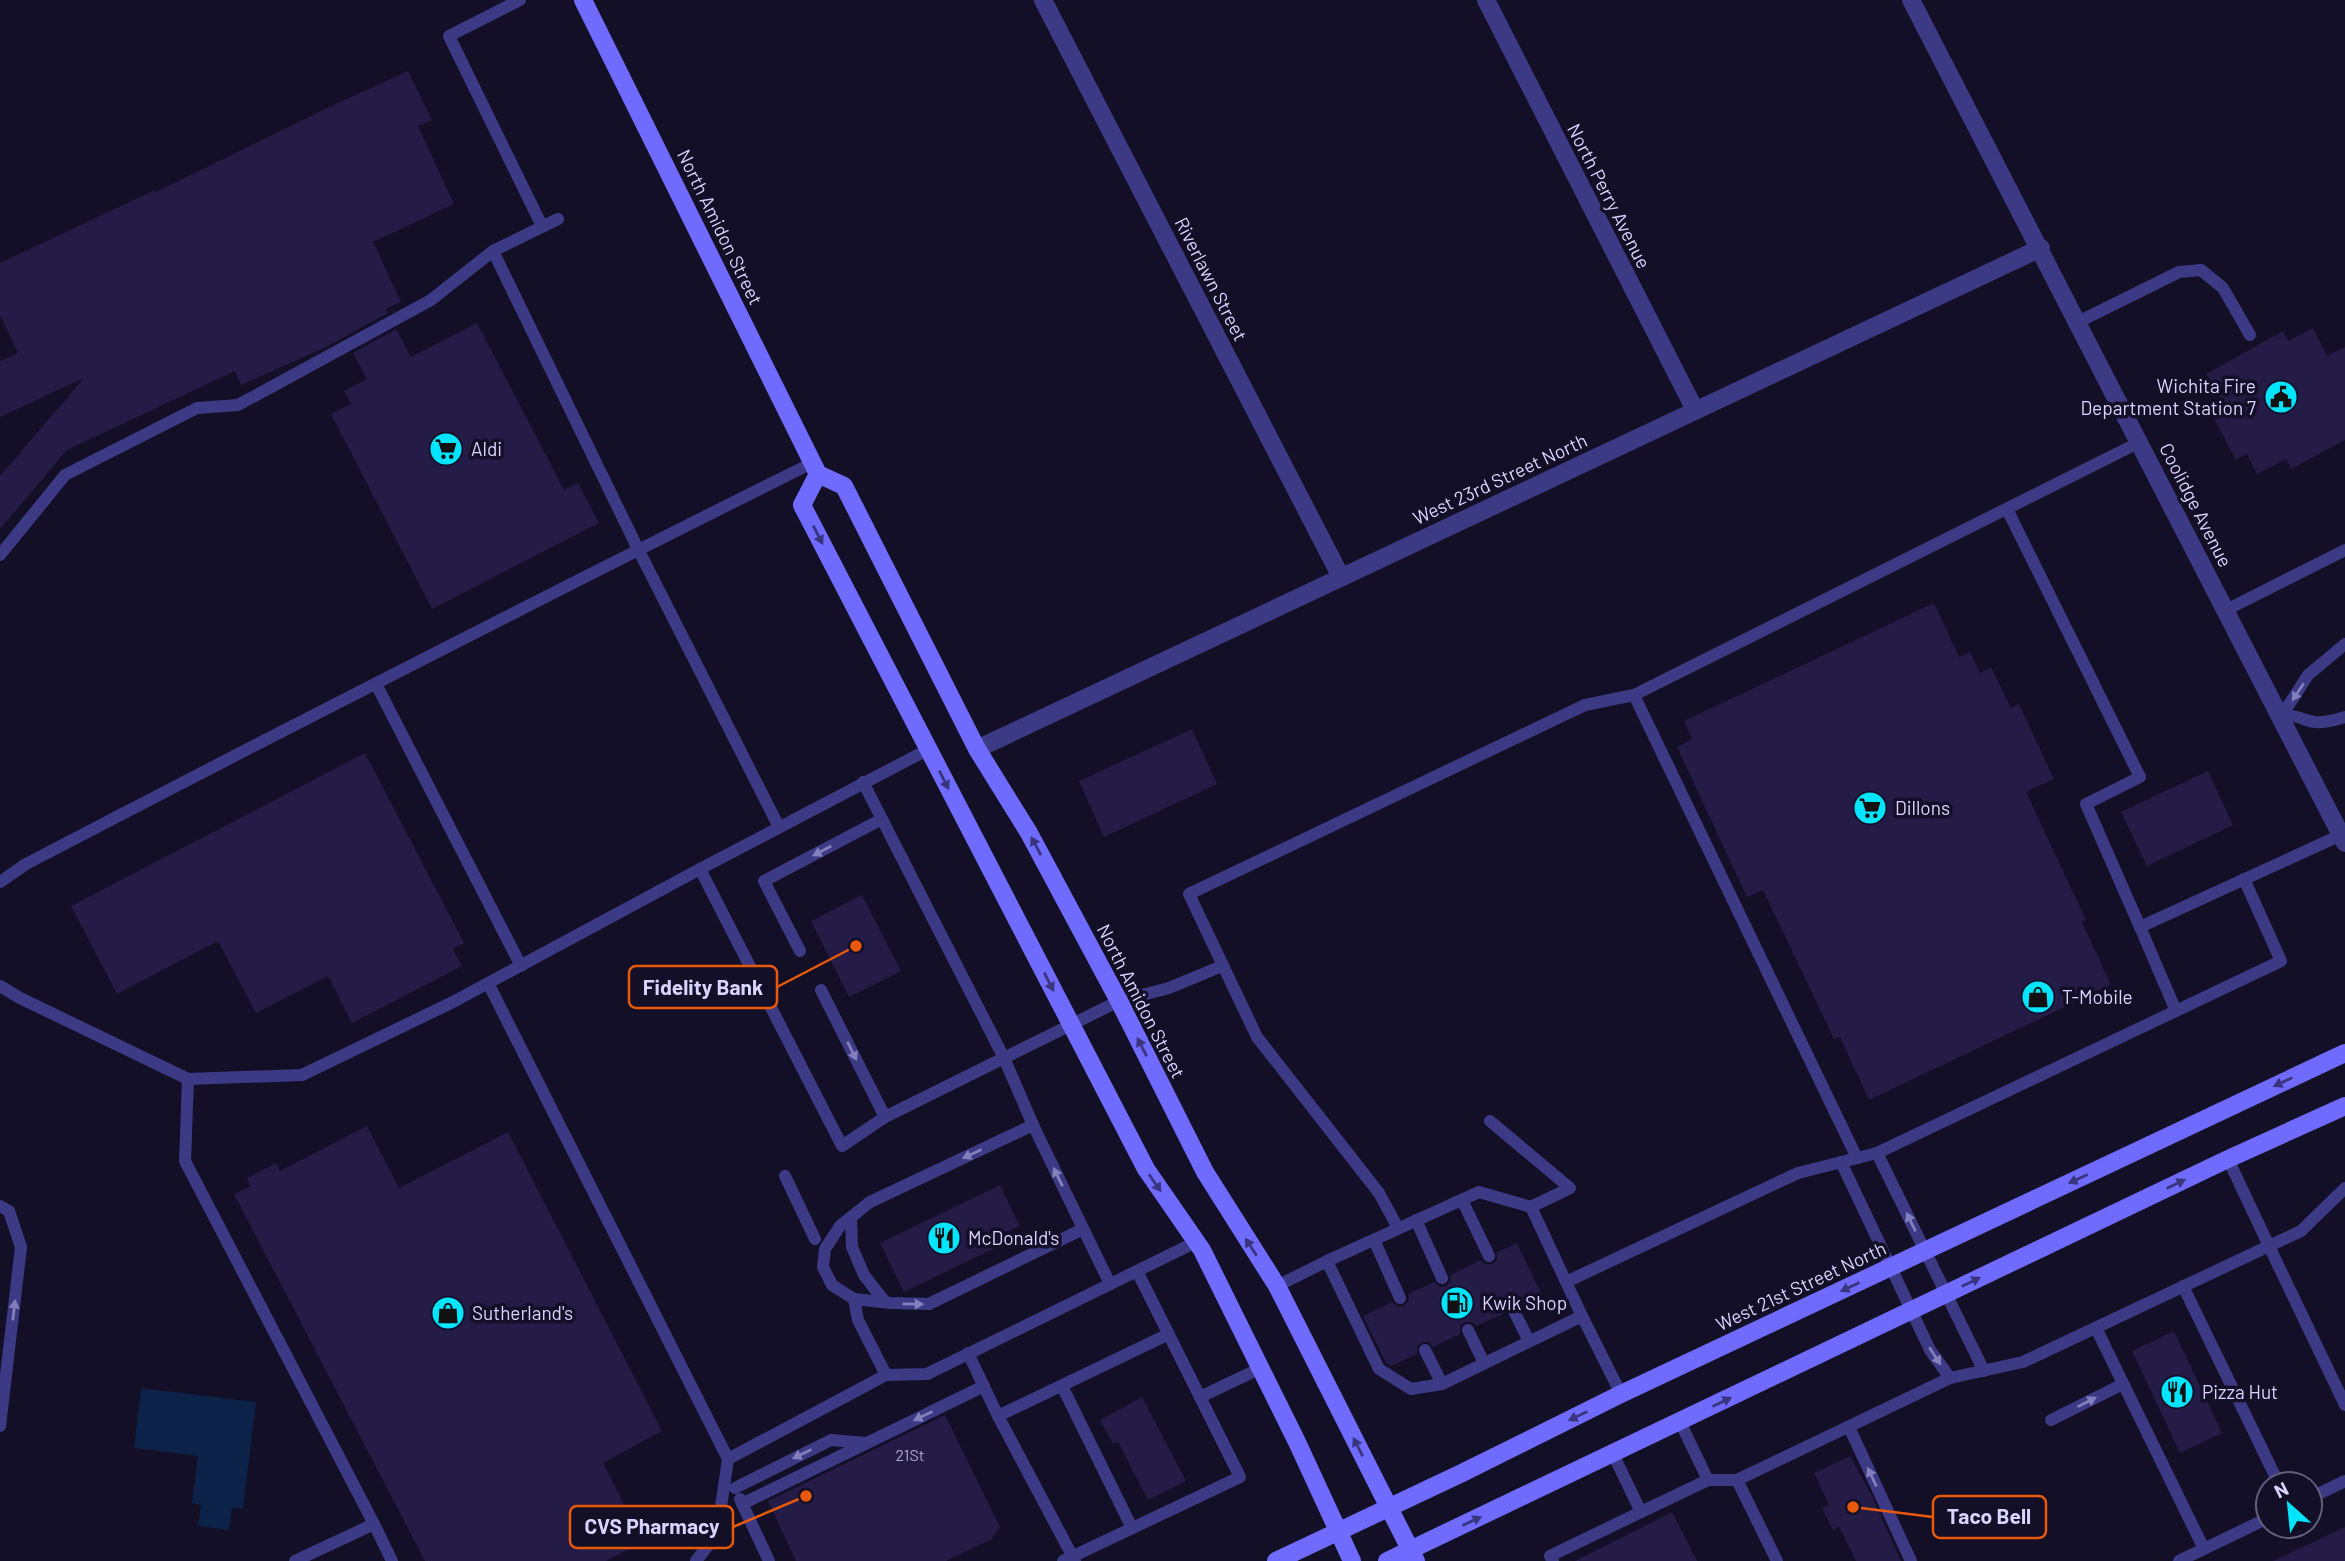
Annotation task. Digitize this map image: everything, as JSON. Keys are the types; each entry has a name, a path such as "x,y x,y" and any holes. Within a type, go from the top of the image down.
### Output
{"main road":[{"name":"North Amidon Street","path":"583,0 815,468 844,486 977,749 1029,833 1119,1001 1205,1172 1277,1286 1413,1555"},
{"path":"815,468 802,505 1146,1170 1202,1250 1352,1561"},
{"name":"West 21st Street North","path":"1276,1561 1620,1394 2345,1052"},
{"path":"1387,1561 1413,1555 1613,1454 2228,1159 2345,1106"}],"street":[{"name":"Riverlawn Street","path":"1043,0 1341,577"},
{"name":"North Perry Avenue","path":"1486,0 1695,410"},
{"name":"Coolidge Avenue","path":"1911,0 2343,839"},
{"name":"West 23rd Street North","path":"977,749 2040,248"}],"lane":[{"path":"520,0 449,36 542,226"},
{"path":"0,555 65,475 197,408 238,405 431,300 493,251 558,219"},
{"path":"493,251 638,549 779,827"},
{"path":"2078,322 2179,272 2202,270 2223,288 2250,335"},
{"path":"1398,1228 1379,1193 1257,1037 1189,894 1585,705 1634,695 2140,443"},
{"path":"0,882 26,864 638,549 815,468"},
{"path":"2007,509 2140,777 2086,804 2176,1011"},
{"path":"2226,610 2345,550"},
{"path":"2281,718 2308,675 2345,643"},
{"path":"376,684 521,966"},
{"path":"1634,695 1857,1158"},
{"path":"2281,718 2296,715 2314,722 2345,717"},
{"path":"0,986 188,1079 302,1075 521,966 929,749"},
{"path":"863,782 1004,1058 1033,1125 1110,1284"},
{"path":"800,951 764,881 882,819"},
{"path":"2140,927 2244,879 2343,839"},
{"path":"701,869 842,1146 885,1117 1119,1001 1169,988 1222,966"},
{"path":"1566,1282 1798,1173 1877,1153 2281,961 2244,879"},
{"path":"488,983 727,1464 735,1488 769,1561"},
{"path":"821,990 885,1117"},
{"path":"188,1079 185,1161 392,1561"},
{"path":"1277,1286 1479,1192 1531,1207 1570,1188 1490,1121"},
{"path":"1033,1125 870,1202 840,1226 825,1249 823,1267 832,1285 854,1298 929,1304 1083,1229"},
{"path":"1877,1153 1984,1371"},
{"path":"2228,1159 2345,1405"},
{"path":"1841,1163 1930,1350 1950,1378"},
{"path":"785,1176 816,1239"},
{"path":"1553,1561 1550,1556 1707,1480 1737,1480 1950,1378 2023,1363 2301,1231 2345,1188"},
{"path":"1462,1200 1489,1256"},
{"path":"0,1206 9,1211 21,1247 0,1426"},
{"path":"1531,1207 1620,1394"},
{"path":"851,1218 852,1247 864,1275 885,1302"},
{"path":"1416,1220 1443,1278"},
{"path":"1374,1240 1400,1298"},
{"path":"727,1464 886,1375 927,1374 1196,1242"},
{"path":"1327,1261 1379,1369 1411,1389 1442,1384 1582,1316"},
{"path":"968,1353 1071,1559 1240,1477 1137,1271"},
{"path":"2183,1286 2272,1470"},
{"path":"854,1298 858,1320 886,1375"},
{"path":"1513,1309 1530,1341"},
{"path":"2096,1328 2204,1549"},
{"path":"1468,1330 1484,1363"},
{"path":"999,1416 1169,1335"},
{"path":"1425,1350 1442,1384"},
{"path":"1200,1397 1261,1368"},
{"path":"2051,1420 2123,1384"},
{"path":"742,1504 984,1386"},
{"path":"1062,1386 1132,1528"},
{"path":"1680,1422 1707,1480"},
{"path":"1849,1427 1912,1561"},
{"path":"735,1488 831,1440 867,1443"},
{"path":"1613,1454 1641,1512"},
{"path":"696,1561 707,1556 717,1534 727,1464"},
{"path":"1737,1480 1777,1561"},
{"path":"2324,1491 2345,1481"},
{"path":"295,1561 374,1524"},
{"path":"2179,1561 2254,1525"}],"water":[{"path":"141,1388 256,1402 243,1509 232,1508 229,1530 198,1526 201,1505 192,1503 198,1456 134,1448"}],"building":[{"path":"408,71 432,120 418,126 454,204 373,242 401,302 386,309 388,313 326,347 241,385 235,371 67,450 0,529 0,476 84,378 0,417 0,361 18,353 0,315 0,263 155,190 156,192"},
{"name":"Aldi","path":"477,323 564,490 578,483 599,523 432,609 331,414 351,404 344,391 367,379 353,353 396,329 411,357"},
{"name":"Wichita Fire Department Station 7","path":"2313,328 2327,356 2345,347 2345,440 2291,469 2286,459 2257,474 2247,454 2236,460 2209,409 2221,403 2206,374 2283,331 2288,341"},
{"name":"Dillons","path":"1934,603 1959,657 1970,652 1980,673 1991,667 2011,708 2019,704 2054,779 2026,792 2086,920 2082,922 2111,985 1869,1100 1840,1037 1834,1039 1763,890 1747,897 1677,747 1692,739 1684,721"},
{"path":"1192,729 1217,784 1104,837 1079,781"},
{"path":"365,753 464,943 453,949 462,966 352,1023 328,976 256,1013 218,941 117,994 71,906"},
{"path":"2208,771 2233,825 2147,866 2121,812"},
{"path":"862,895 901,971 849,997 811,921"},
{"name":"Sutherland's","path":"367,1126 399,1188 508,1132 662,1431 603,1463 643,1542 606,1561 425,1561 234,1194 251,1186 247,1178 276,1163 280,1171"},
{"name":"McDonald's","path":"1000,1185 1020,1226 1007,1232 1011,1240 904,1292 880,1243"},
{"name":"Kwik Shop","path":"1517,1243 1542,1295 1521,1305 1517,1301 1510,1301 1505,1305 1505,1313 1476,1326 1472,1322 1465,1322 1460,1326 1460,1334 1433,1347 1429,1342 1422,1342 1417,1346 1417,1354 1391,1366 1386,1363 1363,1316 1392,1302 1398,1307 1404,1306 1409,1300 1408,1294 1434,1282 1440,1287 1446,1286 1451,1280 1450,1275 1481,1260 1485,1264 1492,1264 1497,1260 1497,1252"},
{"name":"Pizza Hut","path":"2174,1331 2222,1433 2180,1453 2132,1351"},
{"path":"1142,1397 1186,1481 1148,1500 1118,1442 1113,1444 1100,1420"},
{"path":"945,1415 1000,1527 992,1539 946,1561 796,1561 768,1501"},
{"path":"1850,1456 1871,1494 1901,1561 1856,1561 1839,1527 1833,1530 1822,1508 1829,1505 1814,1473"},
{"path":"1672,1512 1697,1561 1575,1561"},
{"path":"2345,1527 2345,1561 2273,1561 2317,1540 2324,1540 2324,1537"}],"place":[{"name":"Wichita Fire Department Station 7","path":"2281,397"},
{"name":"Aldi","path":"446,449"},
{"name":"Dillons","path":"1870,808"},
{"name":"Fidelity Bank","path":"856,946"},
{"name":"T-Mobile","path":"2038,997"},
{"name":"McDonald's","path":"944,1238"},
{"name":"Kwik Shop","path":"1457,1303"},
{"name":"Sutherland's","path":"448,1313"},
{"name":"Pizza Hut","path":"2177,1392"},
{"name":"CVS Pharmacy","path":"806,1496"},
{"name":"Taco Bell","path":"1853,1507"}]}
